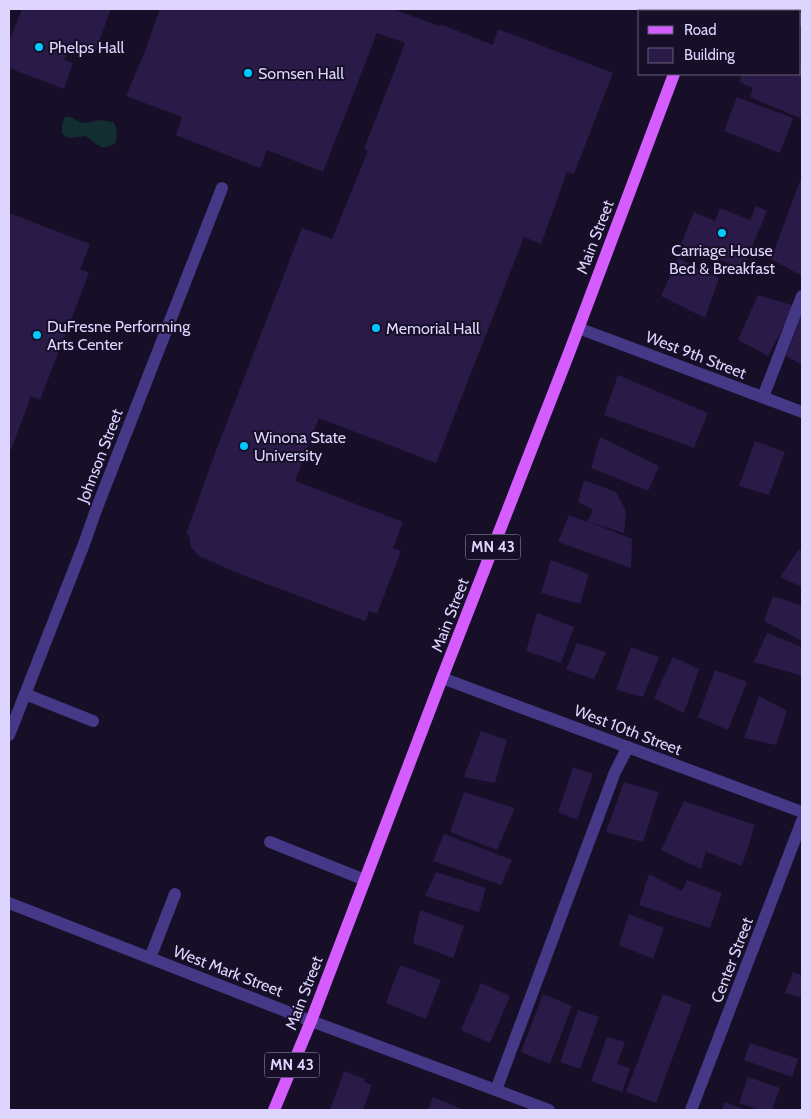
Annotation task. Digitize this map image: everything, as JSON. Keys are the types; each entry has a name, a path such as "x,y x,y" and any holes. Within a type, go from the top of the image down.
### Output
{"main road":[{"name":"Main Street","path":"274,1110 311,1021 674,75"}],"street":[{"name":"Johnson Street","path":"9,735 222,188"},
{"path":"763,397 802,296"},
{"name":"West 9th Street","path":"578,328 802,412"},
{"name":"West 10th Street","path":"442,678 802,812"},
{"path":"25,694 93,721"},
{"path":"496,1090 615,772 628,747"},
{"name":"Center Street","path":"692,1110 802,821"},
{"path":"270,842 365,880"},
{"path":"150,958 175,894"},
{"name":"West Mark Street","path":"9,903 311,1021 549,1110"}],"green space":[{"path":"65,117 86,123 100,120 113,122 117,135 116,143 103,147 85,136 69,138 62,134 62,125"}],"building":[{"name":"Phelps Hall","path":"22,9 111,9 95,52 71,43 64,60 73,63 64,89 9,68 9,39"},
{"name":"Memorial Hall","path":"160,9 393,9 439,26 440,24 493,45 498,29 613,73 574,174 567,172 541,244 524,237 436,463 319,418 295,481 403,522 393,548 401,551 377,614 369,611 365,621 235,572 199,556 191,547 189,535 186,534 302,228 332,239 368,151 364,149 405,43 377,33 323,172 267,150 260,168 176,135 182,117 126,96"},
{"path":"802,65 802,119 750,97 753,88 739,82 742,75 801,75"},
{"path":"737,97 793,118 780,153 724,131"},
{"path":"800,181 802,182 802,276 771,259"},
{"name":"Carriage House Bed & Breakfast","path":"756,206 767,211 743,269 681,244 694,212 715,221 720,208 750,220"},
{"name":"DuFresne Performing Arts Center","path":"9,213 90,244 80,269 89,273 40,400 31,396 11,450 9,449"},
{"path":"678,258 719,278 705,318 661,296"},
{"path":"758,295 795,306 768,356 738,340"},
{"path":"802,313 802,365 786,356"},
{"path":"618,375 708,413 694,448 604,415"},
{"path":"600,437 659,466 648,491 591,468"},
{"path":"755,441 785,452 769,495 739,486"},
{"path":"584,480 616,492 626,511 624,533 589,522 632,539 631,568 558,542 569,515 587,522 593,510 578,502"},
{"path":"799,549 802,551 802,587 780,577"},
{"path":"551,560 589,574 580,604 541,593"},
{"path":"773,596 802,606 802,641 764,621"},
{"path":"537,613 574,627 561,663 526,651"},
{"path":"767,633 802,647 802,676 754,662"},
{"path":"577,643 606,652 594,679 566,670"},
{"path":"631,647 659,657 643,697 616,690"},
{"path":"673,657 699,669 684,713 654,698"},
{"path":"715,670 747,682 728,730 698,717"},
{"path":"759,696 787,711 776,745 744,738"},
{"path":"481,731 507,740 495,783 464,777"},
{"path":"573,767 593,774 577,820 558,812"},
{"path":"624,782 659,792 643,842 606,832"},
{"path":"464,792 515,808 497,850 450,832"},
{"path":"684,801 755,825 742,866 706,852 701,869 661,850"},
{"path":"444,834 512,860 501,885 433,861"},
{"path":"436,872 486,888 479,912 425,896"},
{"path":"649,874 682,891 687,880 722,893 710,928 639,905"},
{"path":"420,910 464,926 453,958 413,943"},
{"path":"629,914 664,928 653,959 619,945"},
{"path":"400,965 441,980 426,1019 386,1003"},
{"path":"793,972 802,975 802,998 785,993"},
{"path":"481,983 510,996 490,1043 461,1030"},
{"path":"543,994 572,1006 550,1064 521,1052"},
{"path":"663,994 692,1005 656,1103 626,1092"},
{"path":"578,1010 599,1017 580,1069 560,1062"},
{"path":"607,1037 625,1042 617,1064 630,1068 622,1092 591,1081"},
{"path":"750,1043 798,1059 792,1077 744,1060"},
{"path":"344,1071 365,1079 364,1082 372,1085 363,1110 330,1110"},
{"path":"748,1077 780,1088 772,1110 760,1110 739,1103"},
{"path":"433,1097 465,1110 428,1110"},
{"path":"725,1102 746,1110 722,1110"}],"place":[{"name":"Phelps Hall","path":"39,47"},
{"name":"Somsen Hall","path":"248,73"},
{"name":"Carriage House Bed & Breakfast","path":"722,233"},
{"name":"Memorial Hall","path":"376,328"},
{"name":"DuFresne Performing Arts Center","path":"37,335"},
{"name":"Winona State University","path":"244,446"}]}
